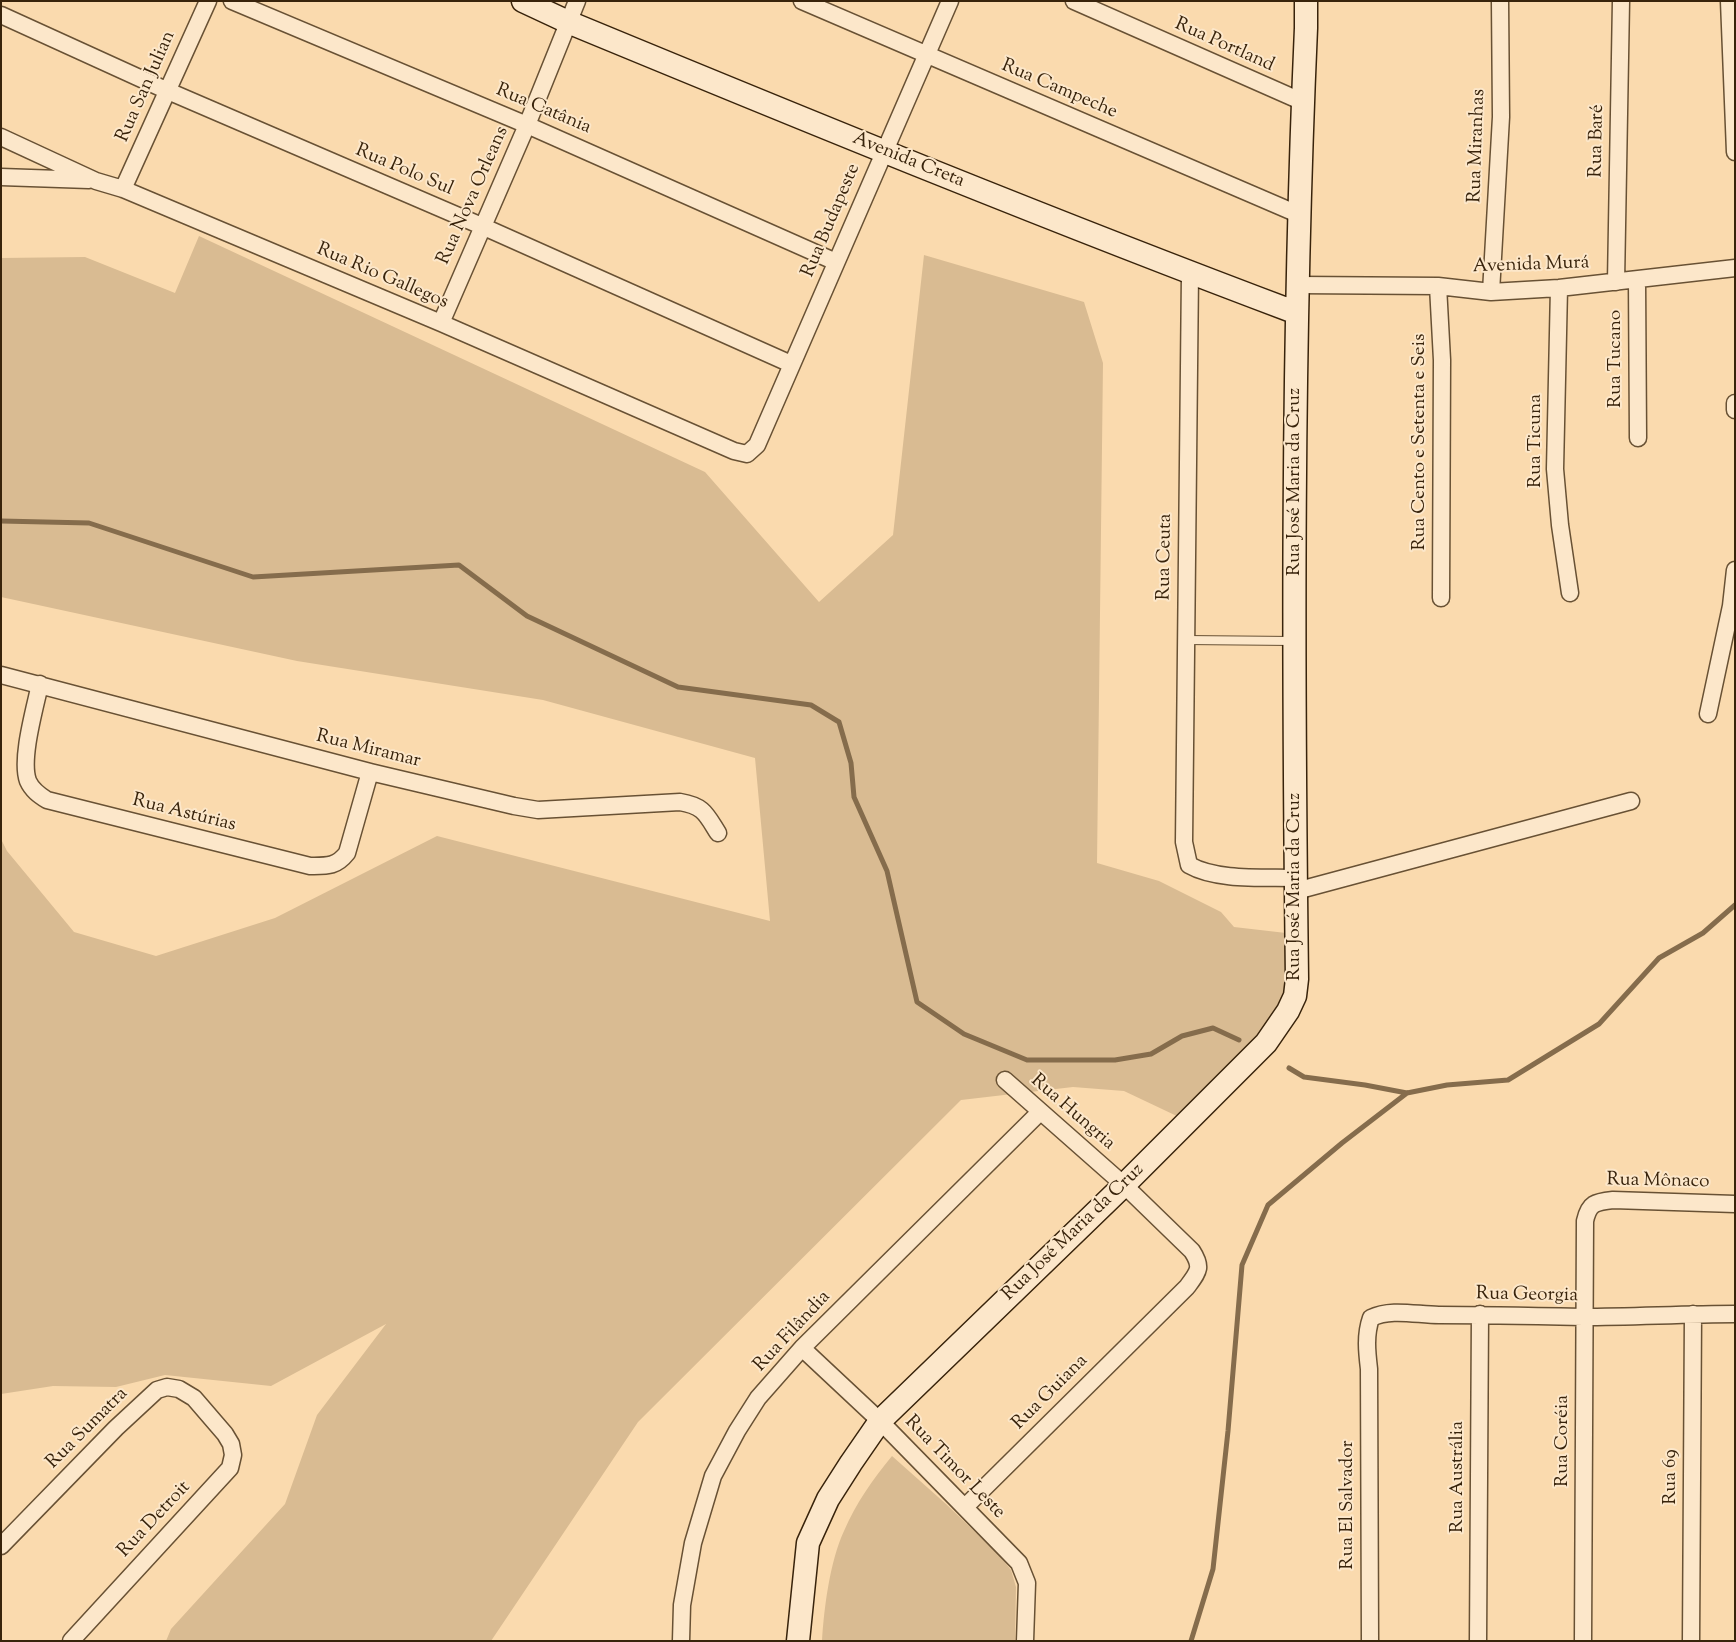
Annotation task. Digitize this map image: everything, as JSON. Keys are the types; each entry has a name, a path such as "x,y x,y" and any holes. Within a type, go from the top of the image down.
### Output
{"street":[{"name":"Rua San Julian","path":"123,189 208,1"},
{"name":"Rua Catânia","path":"232,1 527,125 836,262"},
{"name":"Avenida Creta","path":"523,1 568,22 884,152 1190,273 1297,313"},
{"name":"Rua Nova Orleans","path":"441,323 484,227 577,1"},
{"name":"Rua Campeche","path":"802,1 1300,215"},
{"name":"Rua Budapeste","path":"747,454 757,445 950,1"},
{"name":"Rua Portland","path":"1074,1 1303,102"},
{"name":"Rua José Maria da Cruz","path":"798,1641 808,1543 828,1499 880,1421 1124,1186 1266,1043 1288,1012 1295,996 1297,979 1294,641 1297,313 1306,1"},
{"name":"Rua Miranhas","path":"1491,292 1501,117 1500,1"},
{"name":"Rua Baré","path":"1616,282 1621,1"},
{"path":"1729,1 1735,152"},
{"name":"Rua Polo Sul","path":"1,15 168,91 484,227 791,364"},
{"name":"Rua Rio Gallegos","path":"1,137 96,180 123,189 441,323 734,451 747,454"},
{"path":"1,177 96,180"},
{"name":"Avenida Murá","path":"1298,285 1438,286 1491,292 1559,288 1735,268"},
{"name":"Rua Ceuta","path":"1190,273 1184,842 1188,864 1200,872 1296,884 1631,801"},
{"name":"Rua Tucano","path":"1637,280 1638,438"},
{"name":"Rua Cento e Setenta e Seis","path":"1438,286 1442,360 1441,598"},
{"name":"Rua Ticuna","path":"1559,288 1555,469 1560,525 1570,593"},
{"path":"1735,403 1735,410"},
{"path":"1708,714 1731,606 1735,570"},
{"name":"Rua Miramar","path":"1,675 370,772 538,810 680,802 695,805 705,811 718,833"},
{"name":"Rua Astúrias","path":"40,684 26,752 26,770 28,781 35,792 47,800 310,866 329,866 341,861 347,852 370,772"},
{"name":"Rua Hungria","path":"1005,1080 1124,1186 1192,1251 1199,1261 1199,1268 1187,1287 1165,1307"},
{"name":"Rua Filândia","path":"681,1641 682,1605 692,1543 713,1476 737,1431 758,1398 802,1348 1040,1112"},
{"name":"Rua Mônaco","path":"1585,1242 1585,1221 1588,1209 1598,1201 1657,1200 1735,1204"},
{"name":"Rua Coréia","path":"1583,1641 1585,1242"},
{"name":"Rua Guiana","path":"965,1507 1165,1307"},
{"name":"Rua Georgia","path":"1369,1369 1368,1327 1372,1318 1380,1314 1585,1317 1735,1314"},
{"name":"Rua Austrália","path":"1478,1641 1480,1314"},
{"name":"Rua 69","path":"1691,1641 1693,1314"},
{"name":"Rua Timor Leste","path":"802,1348 880,1421 1019,1563 1026,1583 1025,1641"},
{"name":"Rua El Salvador","path":"1369,1369 1370,1641"},
{"name":"Rua Sumatra","path":"1,1546 116,1428 157,1390 167,1387 179,1389 194,1398 212,1419"},
{"name":"Rua Detroit","path":"71,1641 230,1468 233,1455 231,1444 212,1419"}],"lane":[{"path":"1185,640 1294,641"}],"shaded area":[{"path":"199,236 705,472 819,602 893,535 924,255 1084,302 1103,363 1097,863 1159,881 1221,912 1234,927 1286,933 1289,988 1281,1010 1181,1118 1124,1091 1073,1087 961,1100 638,1422 491,1641 166,1641 171,1629 285,1504 317,1415 386,1324 271,1386 165,1375 116,1387 53,1386 1,1394 1,839 7,851 74,932 156,956 275,918 437,836 770,921 755,758 543,700 297,661 1,597 1,258 85,257 175,293"},
{"path":"892,1456 946,1504 999,1555 1011,1570 1016,1587 1015,1641 822,1641 829,1585 839,1543 859,1501"}],"waterway":[{"path":"1,521 89,523 253,577 459,565 527,616 678,687 811,705 839,722 851,763 854,797 887,871 917,1002 964,1034 1027,1060 1115,1060 1151,1054 1182,1036 1213,1028 1239,1040"},
{"path":"1289,1068 1304,1077 1407,1093 1447,1085 1508,1080 1599,1024 1659,958 1703,933 1735,905"},
{"path":"1191,1641 1213,1569 1228,1431 1242,1265 1268,1205 1342,1143 1407,1093"}]}
